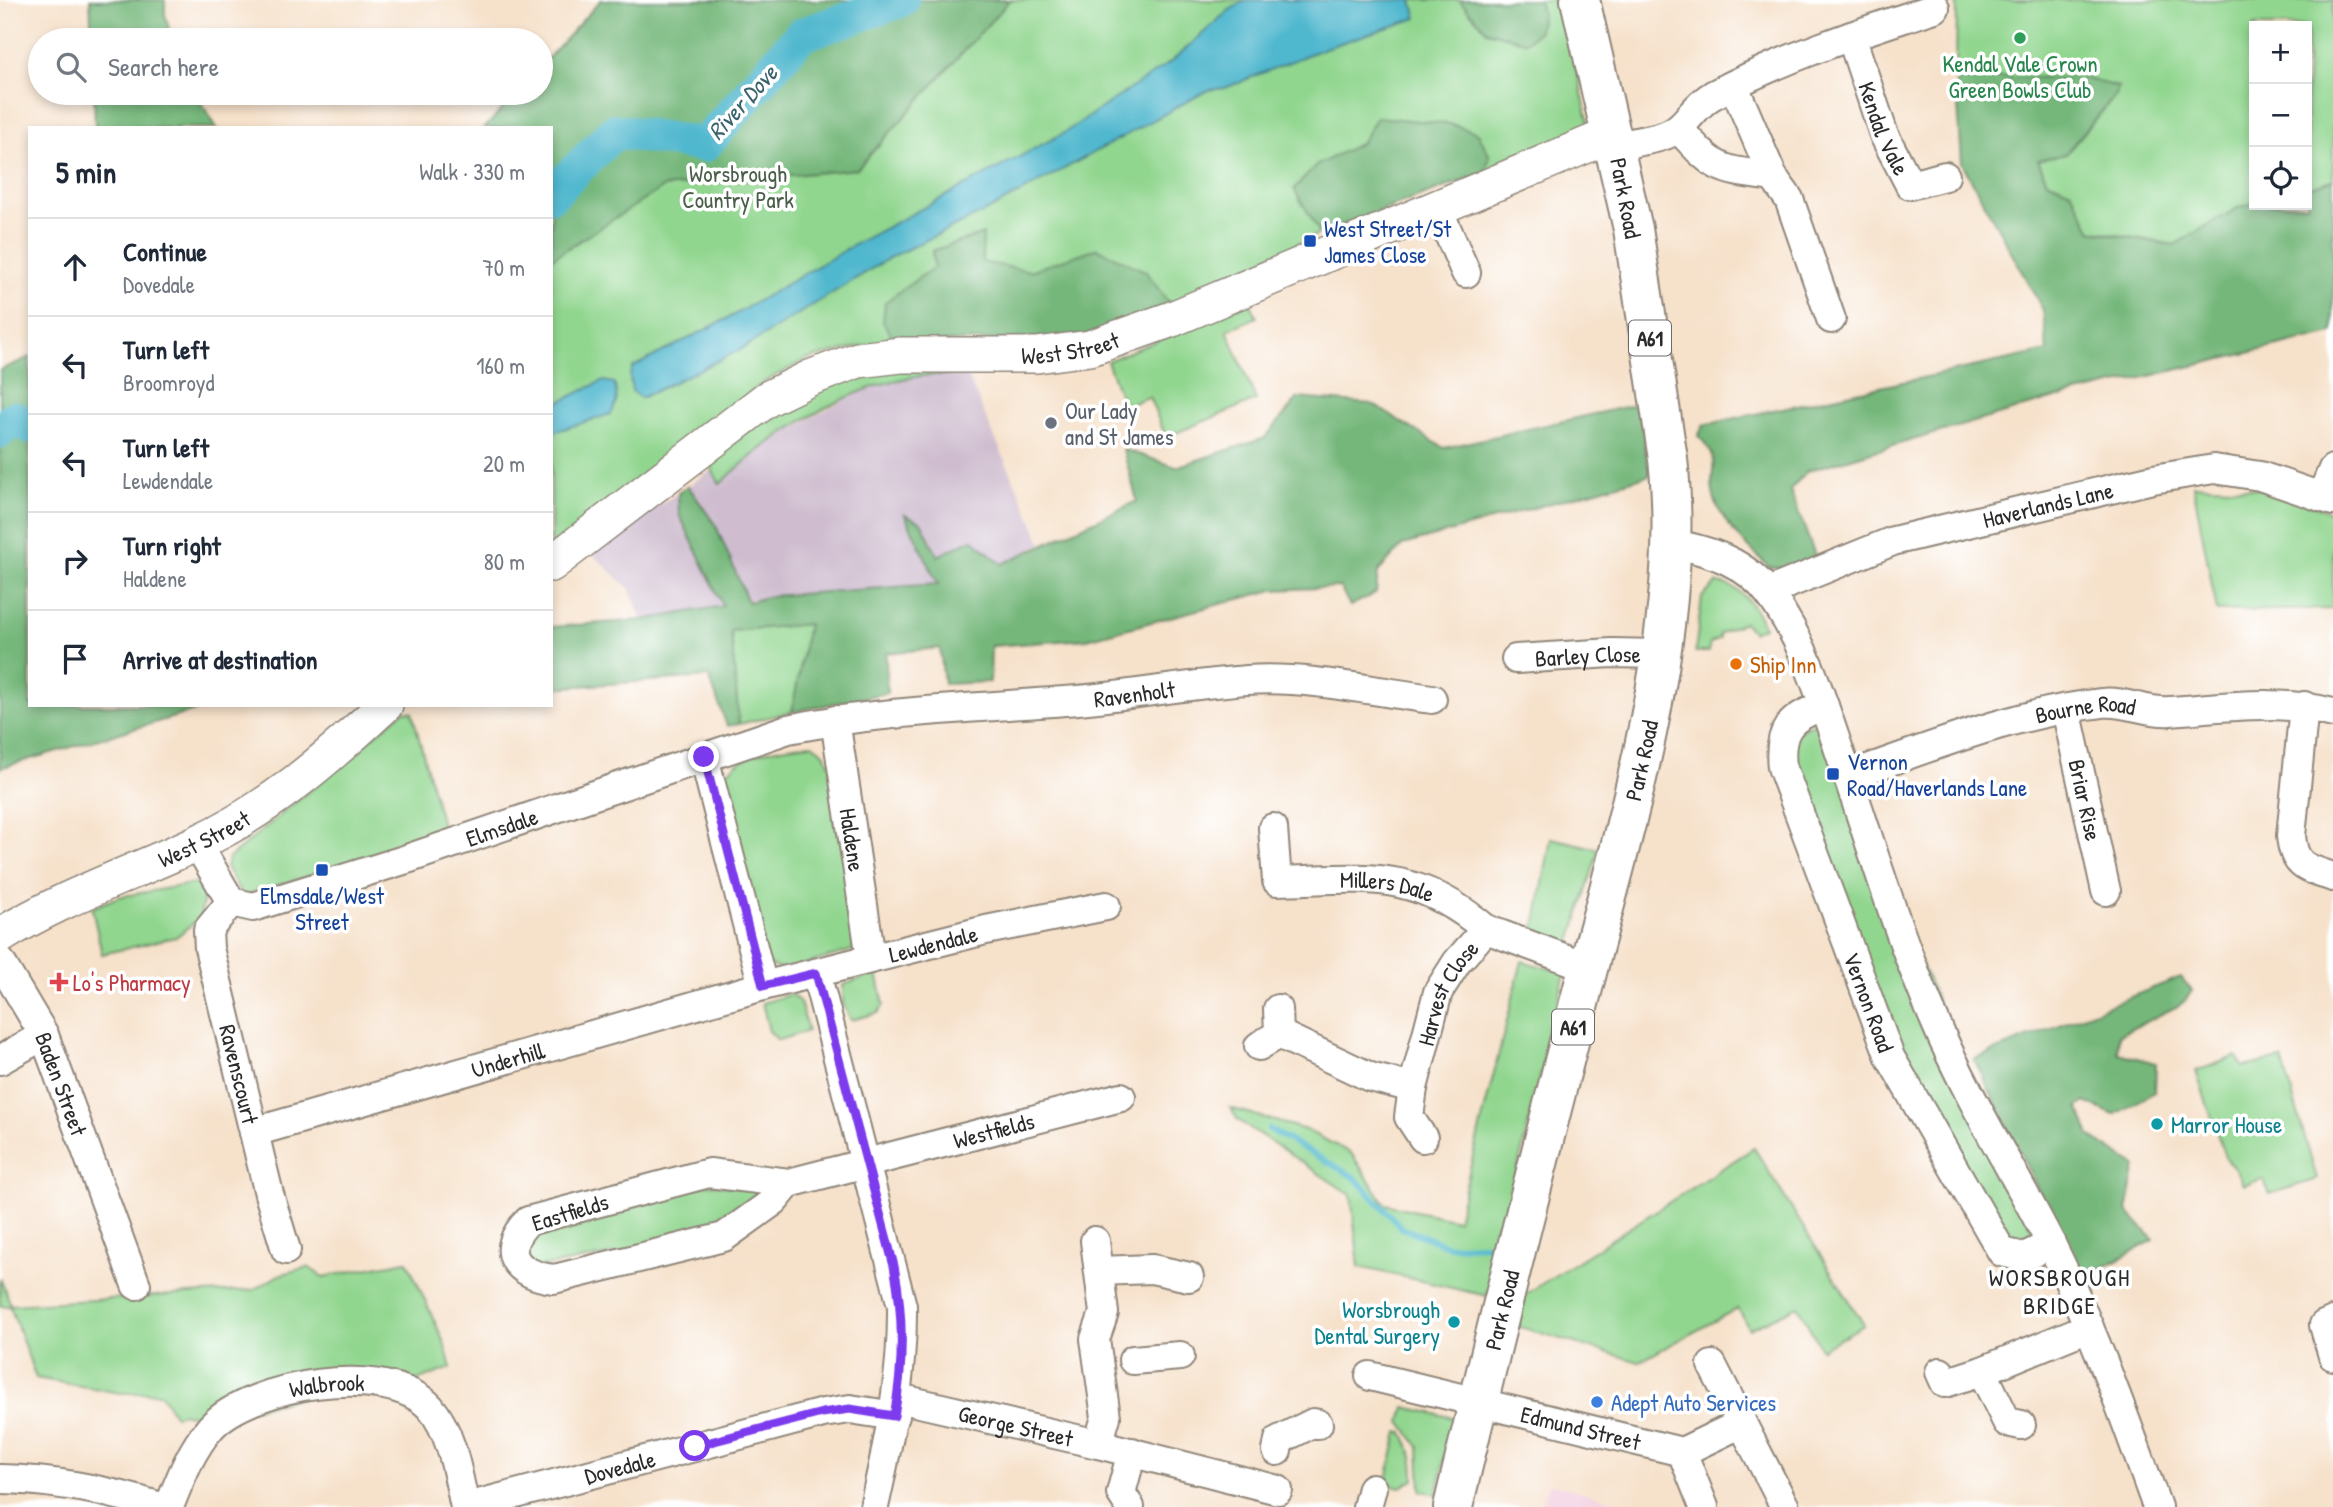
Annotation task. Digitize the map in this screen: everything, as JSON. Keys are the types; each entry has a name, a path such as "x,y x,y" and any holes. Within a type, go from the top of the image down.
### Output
{"highway":[{"name":"Park Road","path":"1453,1507 1634,787 1659,654 1670,543 1668,459 1633,229 1615,140 1580,0"}],"main road":[{"name":"West Street","path":"553,562 767,399 810,378 858,360 901,355 1037,355 1090,348 1172,319 1437,207 1615,140"},
{"name":"West Street","path":"0,936 44,910 197,843 285,792 384,707"}],"street":[{"path":"1615,140 1662,135 1678,128 1694,107 1734,86 1851,36 1935,8"},
{"name":"Kendal Vale","path":"1851,36 1884,135 1910,185 1923,184 1945,176"},
{"path":"1734,86 1773,177 1789,199 1831,319"},
{"path":"1678,128 1712,164 1730,172 1773,177"},
{"path":"1437,207 1465,273"},
{"name":"Haverlands Lane","path":"1770,594 1780,587 1893,541 2153,479 2214,469 2260,476 2327,499"},
{"path":"2327,499 2333,469"},
{"path":"1670,543 1723,556 1748,571 1770,594 1807,659 1935,1023 2050,1244 2089,1327 2158,1507"},
{"name":"Barley Close","path":"1516,659 1612,653 1659,654"},
{"name":"Ravenholt","path":"835,720 877,713 1079,700 1249,680 1316,683 1432,699"},
{"name":"Bourne Road","path":"1847,776 2006,722 2105,702 2158,712 2272,703 2304,706 2333,713"},
{"name":"Vernon Road","path":"1824,706 1788,725 1780,742 1782,767 1890,1057 2002,1252 2024,1257 2050,1244"},
{"path":"2304,706 2291,836 2293,855 2305,868 2333,877"},
{"name":"Briar Rise","path":"2066,709 2106,891"},
{"name":"Elmsdale","path":"231,902 253,907 407,859 788,729 835,720"},
{"name":"Haldene","path":"835,720 871,958"},
{"path":"704,757 763,986"},
{"name":"Millers Dale","path":"1273,828 1266,882 1384,878 1430,890 1486,929"},
{"path":"197,843 231,902"},
{"name":"Ravenscourt","path":"231,902 208,930 209,948 286,1250"},
{"name":"Lewdendale","path":"763,986 986,930 1106,906"},
{"name":"Harvest Close","path":"1423,1138 1409,1117 1413,1088 1438,992 1457,962 1486,929 1588,967"},
{"name":"Baden Street","path":"0,961 44,1035 98,1217 136,1285"},
{"path":"816,973 902,1306 903,1354 896,1407 874,1507"},
{"name":"Underhill","path":"254,1132 763,986"},
{"path":"1272,1030 1370,1077 1413,1088"},
{"path":"0,1060 44,1035"},
{"name":"Westfields","path":"866,1164 1121,1097"},
{"name":"Eastfields","path":"789,1183 774,1201 724,1237 554,1279 533,1277 521,1269 513,1256 517,1232 528,1221 709,1173 789,1183 866,1164"},
{"path":"1095,1241 1104,1313 1095,1339 1116,1363"},
{"path":"1099,1271 1152,1269 1189,1277"},
{"path":"2333,1321 2324,1325 2333,1356"},
{"path":"1940,1373 1945,1383 1982,1371 2089,1327"},
{"path":"1116,1363 1180,1356"},
{"path":"1098,1444 1116,1363"},
{"path":"1712,1365 1785,1507"},
{"path":"1982,1371 2007,1422 2021,1425"},
{"name":"Edmund Street","path":"1386,1372 1478,1404 1682,1452"},
{"name":"Walbrook","path":"169,1507 192,1453 213,1425 245,1405 269,1395 326,1382 384,1386 405,1391 429,1406 443,1427 466,1507"},
{"name":"George Street","path":"896,1407 1098,1444 1265,1481 1279,1440 1313,1423 1318,1424"},
{"name":"Dovedale","path":"466,1507 822,1413 896,1407"},
{"path":"1704,1507 1682,1452 1742,1423"},
{"path":"1130,1507 1121,1493 1132,1452"},
{"path":"0,1479 45,1480 108,1491 161,1507"}],"shaded area":[{"path":"929,374 967,375 1042,543 1002,564 938,556 921,522 906,516 939,584 771,596 642,620 629,588 590,552 712,470 720,484 746,459 791,429 848,398 883,383"},
{"path":"1548,1483 1638,1507 1542,1507"}],"green space":[{"path":"90,0 165,0 169,28 91,28"},
{"name":"Worsbrough Country Park","path":"601,0 1561,0 1589,124 1484,173 1320,233 1172,307 872,344 807,359 764,382 553,546 553,126 487,126 506,105 553,105 553,53"},
{"path":"601,0 1010,0 857,169 664,187 553,258 553,126 487,126 506,105 553,105 553,53"},
{"path":"1459,0 1539,0 1542,12 1539,31 1526,42 1487,31"},
{"path":"1957,0 2333,0 2333,180 2312,186 2312,21 2249,21 2249,205 2238,208 2174,245 2091,230 2071,191 2047,181 2038,160 2066,154 2116,95 2118,87 1956,77"},
{"path":"1956,77 2083,78 2118,87 2116,95 2065,154 2038,160 2047,181 2071,191 2092,231 2174,245 2238,208 2249,205 2249,210 2312,210 2312,186 2333,180 2333,333 2052,399 1807,471 1790,490 1816,558 1790,569 1769,567 1737,535 1718,507 1712,487 1713,459 1698,436 1704,425 2047,351 2043,310 1962,163"},
{"path":"94,105 203,105 216,126 95,126"},
{"path":"1377,117 1451,124 1478,133 1490,157 1484,173 1320,233 1294,189 1317,165 1361,143"},
{"path":"983,234 982,262 1030,271 1097,248 1145,271 1172,307 1084,336 897,344 883,322 885,302 934,267 932,251"},
{"path":"1250,302 1257,317 1227,330 1256,400 1166,437 1149,397 1124,406 1107,361"},
{"path":"28,358 28,707 208,707 0,768 0,370"},
{"path":"945,362 950,375 919,376 888,383 856,393 826,408 768,444 720,484 712,470 716,453 775,409 839,380"},
{"path":"1298,398 1372,404 1444,448 1638,404 1650,475 1403,545 1378,572 1376,593 1350,606 1340,587 1273,590 1087,639 991,646 990,682 944,684 940,648 886,653 887,693 792,712 808,624 731,631 739,724 727,726 709,677 553,688 553,627 642,620 723,606 679,514 678,493 688,486 716,526 748,602 771,596 938,584 905,515 921,522 938,556 972,539 1002,564 1137,501 1123,449 1176,467 1265,438"},
{"path":"2193,485 2270,489 2333,513 2333,609 2217,611"},
{"path":"1717,583 1726,584 1740,592 1752,605 1764,627 1752,632 1744,622 1719,634 1720,638 1710,643 1709,652 1695,652 1702,597"},
{"path":"809,624 792,712 739,724 731,631"},
{"path":"404,711 412,712 441,821 438,837 242,896 226,867 229,858"},
{"path":"1819,722 2039,1242 2006,1245 1897,1050 1790,765 1797,730"},
{"path":"812,744 824,753 831,766 855,927 853,950 783,971 768,964 719,782 736,764 760,753"},
{"path":"1551,838 1599,849 1570,945 1534,933"},
{"path":"197,883 205,891 200,918 176,937 102,954 92,908 118,897"},
{"path":"1522,961 1565,973 1487,1296 1359,1267 1351,1195 1238,1120 1230,1108 1306,1130 1351,1153 1385,1204 1457,1220"},
{"path":"877,973 884,1005 878,1013 851,1020 843,1004 843,985"},
{"path":"2181,977 2192,991 2182,1004 2119,1035 2118,1053 2156,1063 2155,1092 2114,1115 2085,1102 2078,1107 2090,1136 2136,1166 2127,1211 2154,1240 2082,1279 1974,1059"},
{"path":"791,994 800,1002 808,1031 778,1040 769,1031 762,1003"},
{"path":"2237,1056 2242,1067 2282,1059 2317,1179 2270,1194 2263,1179 2243,1185 2235,1169 2226,1160 2196,1071"},
{"path":"1754,1148 1864,1325 1821,1349 1798,1306 1749,1329 1738,1308 1639,1362 1517,1326 1523,1296"},
{"path":"708,1184 770,1191 736,1222 672,1244 531,1269 525,1246 528,1237 550,1226 554,1231 585,1223 587,1216"},
{"path":"407,1261 444,1342 451,1368 404,1386 379,1379 209,1419 182,1413 175,1416 160,1393 120,1393 36,1378 10,1306 0,1306 0,1278 11,1305 254,1290 279,1275 308,1267 323,1277"},
{"path":"1405,1407 1454,1418 1437,1494 1421,1491 1419,1447 1401,1422"},
{"path":"1398,1432 1403,1433 1409,1445 1414,1473 1414,1480 1401,1487 1386,1484"}],"water":[{"path":"1246,0 1412,0 1417,18 1322,49 1225,88 1208,90 989,210 891,257 740,350 641,398 632,391 630,376 633,367 732,316 857,243 1064,133 1172,61 1228,11"},
{"path":"602,381 614,383 617,395 611,414 553,432 553,405"}],"waterway":[{"name":"River Dove","path":"553,193 615,131 704,145 801,35 902,0"},
{"name":"River Dove","path":"0,431 14,418 28,425"},
{"path":"1269,1129 1354,1177 1402,1228 1448,1246 1493,1245"}],"place":[{"name":"Kendal Vale Crown Green Bowls Club","path":"2020,38"},
{"name":"West Street/St James Close","path":"1310,241"},
{"name":"Our Lady and St James","path":"1051,423"},
{"name":"Ship Inn","path":"1736,664"},
{"name":"Vernon Road/Haverlands Lane","path":"1833,774"},
{"name":"Elmsdale/West Street","path":"322,870"},
{"name":"Lo's Pharmacy","path":"59,982"},
{"name":"Marror House","path":"2157,1124"},
{"name":"Worsbrough Dental Surgery","path":"1454,1322"},
{"name":"Adept Auto Services","path":"1597,1402"}],"district":[{"name":"WORSBROUGH BRIDGE","path":"2060,1291"}],"route":[{"path":"695,1446 822,1413 850,1409 894,1416 903,1354 902,1306 894,1266 816,973 763,986 704,757"}]}
